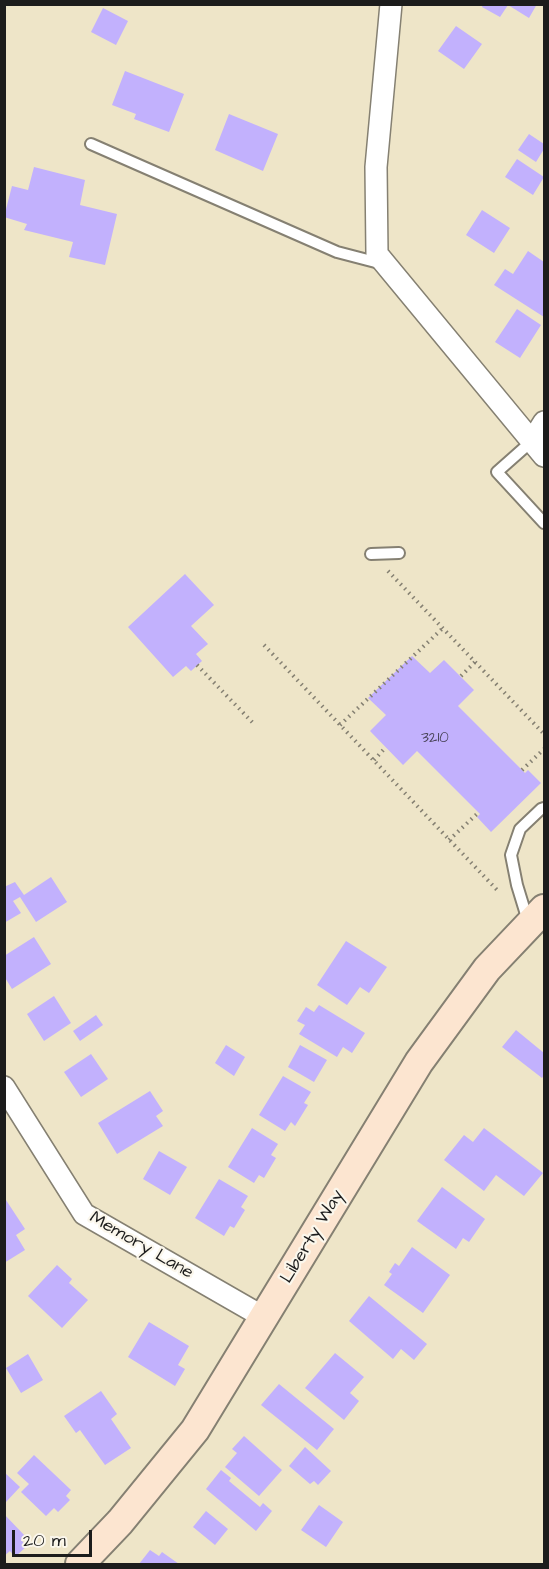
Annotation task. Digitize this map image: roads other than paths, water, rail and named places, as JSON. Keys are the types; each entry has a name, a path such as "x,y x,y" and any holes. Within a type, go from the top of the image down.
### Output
{"street":[{"path":"391,4 376,167 377,254 538,448"},
{"path":"538,448 544,422"},
{"name":"Liberty Way","path":"80,1564 120,1522 195,1430 419,1062 487,969 537,916"},
{"name":"Memory Lane","path":"4,1087 84,1214 265,1318"}],"lane":[{"path":"91,144 337,252 386,265"},
{"path":"538,448 497,472 544,523"},
{"path":"371,554 399,553"},
{"path":"537,916 517,885 511,855 520,829 544,808"}]}
